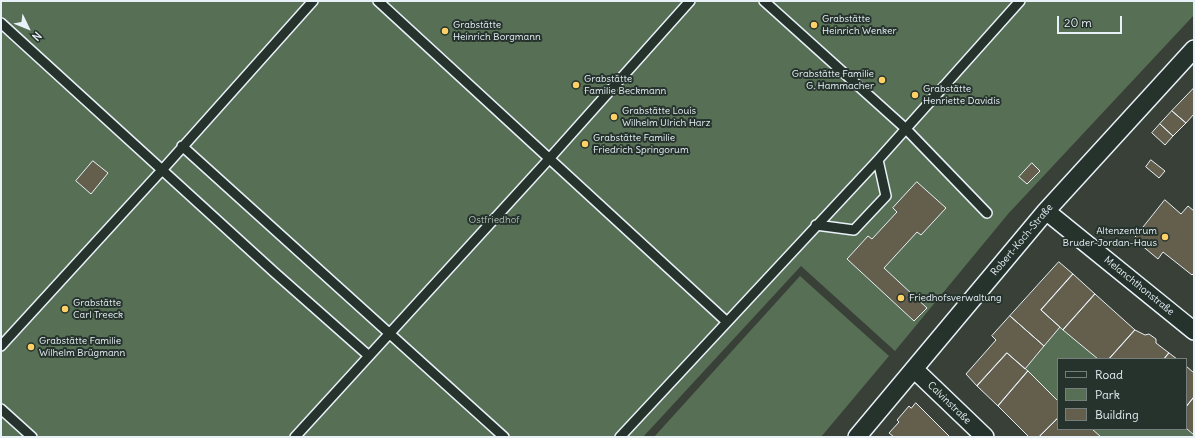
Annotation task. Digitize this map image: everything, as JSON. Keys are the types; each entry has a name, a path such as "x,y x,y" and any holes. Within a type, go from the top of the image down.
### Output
{"street":[{"name":"Robert-Koch-Straße","path":"857,437 1046,211 1194,49"},
{"name":"Melanchthonstraße","path":"1046,211 1194,331"},
{"name":"Calvinstraße","path":"914,369 985,437"}],"lane":[{"path":"1,346 163,169 313,1"},
{"path":"378,1 726,322"},
{"path":"295,437 549,159 690,1"},
{"path":"764,1 905,128 987,213"},
{"path":"620,437 878,160 1020,1"},
{"path":"1,23 163,169 274,272 369,356"},
{"path":"182,146 389,335 504,437"},
{"path":"816,225 854,230 886,196 878,160"},
{"path":"1,409 32,437"}],"green space":[{"name":"Ostfriedhof","path":"1,1 1194,1 1194,15 1008,214 895,351 801,266 643,437 1,437"},
{"path":"800,276 889,356 821,437 654,437"},
{"path":"1060,327 1097,358 1057,358 1057,400 1025,369"},
{"path":"1187,429 1194,435 1194,437 1101,437 1093,430"}],"building":[{"path":"1194,88 1194,114 1186,123 1172,111"},
{"path":"1172,111 1186,123 1173,136 1160,124"},
{"path":"1160,124 1173,136 1165,145 1152,133"},
{"path":"1151,160 1165,171 1159,178 1146,167"},
{"path":"93,161 108,173 91,194 76,181"},
{"path":"1032,163 1040,171 1027,184 1019,177"},
{"path":"917,182 946,208 921,235 917,232 884,268 927,308 914,321 847,259 868,236 872,239 897,212 893,208"},
{"name":"Altenzentrum Bruder-Jordan-Haus","path":"1165,200 1181,214 1188,206 1194,211 1194,273 1192,275 1163,252 1158,259 1134,239"},
{"path":"1059,262 1073,274 1041,310 1060,327 1044,346 1010,316"},
{"path":"1073,274 1095,294 1063,330 1041,310"},
{"path":"1095,294 1135,330 1110,358 1097,358 1063,330"},
{"path":"1010,316 1044,346 1025,369 1007,353 977,386 966,374 996,340 992,336"},
{"path":"1135,330 1145,335 1149,334 1156,339 1156,343 1169,353 1165,358 1110,358"},
{"path":"1007,353 1028,371 998,406 977,386"},
{"path":"1169,353 1176,358 1165,358"},
{"path":"1187,367 1194,373 1194,397 1187,406"},
{"path":"1028,371 1057,400 1057,419 1039,437 1029,437 998,406"},
{"path":"1194,397 1194,435 1187,429 1187,406"},
{"path":"916,403 950,437 894,437 889,433 899,422 897,420 909,406 911,408"},
{"path":"1057,419 1057,430 1093,430 1101,437 1039,437"}],"place":[{"name":"Grabstätte Heinrich Wenker","path":"814,25"},
{"name":"Grabstätte Heinrich Borgmann","path":"445,31"},
{"name":"Grabstätte Familie G. Hammacher","path":"882,80"},
{"name":"Grabstätte Familie Beckmann","path":"576,85"},
{"name":"Grabstätte Henriette Davidis","path":"915,95"},
{"name":"Grabstätte Louis Wilhelm Ulrich Harz","path":"614,117"},
{"name":"Grabstätte Familie Friedrich Springorum","path":"585,144"},
{"name":"Altenzentrum Bruder-Jordan-Haus","path":"1165,237"},
{"name":"Friedhofsverwaltung","path":"901,298"},
{"name":"Grabstätte Carl Treeck","path":"65,309"},
{"name":"Grabstätte Familie Wilhelm Brügmann","path":"31,347"}]}
